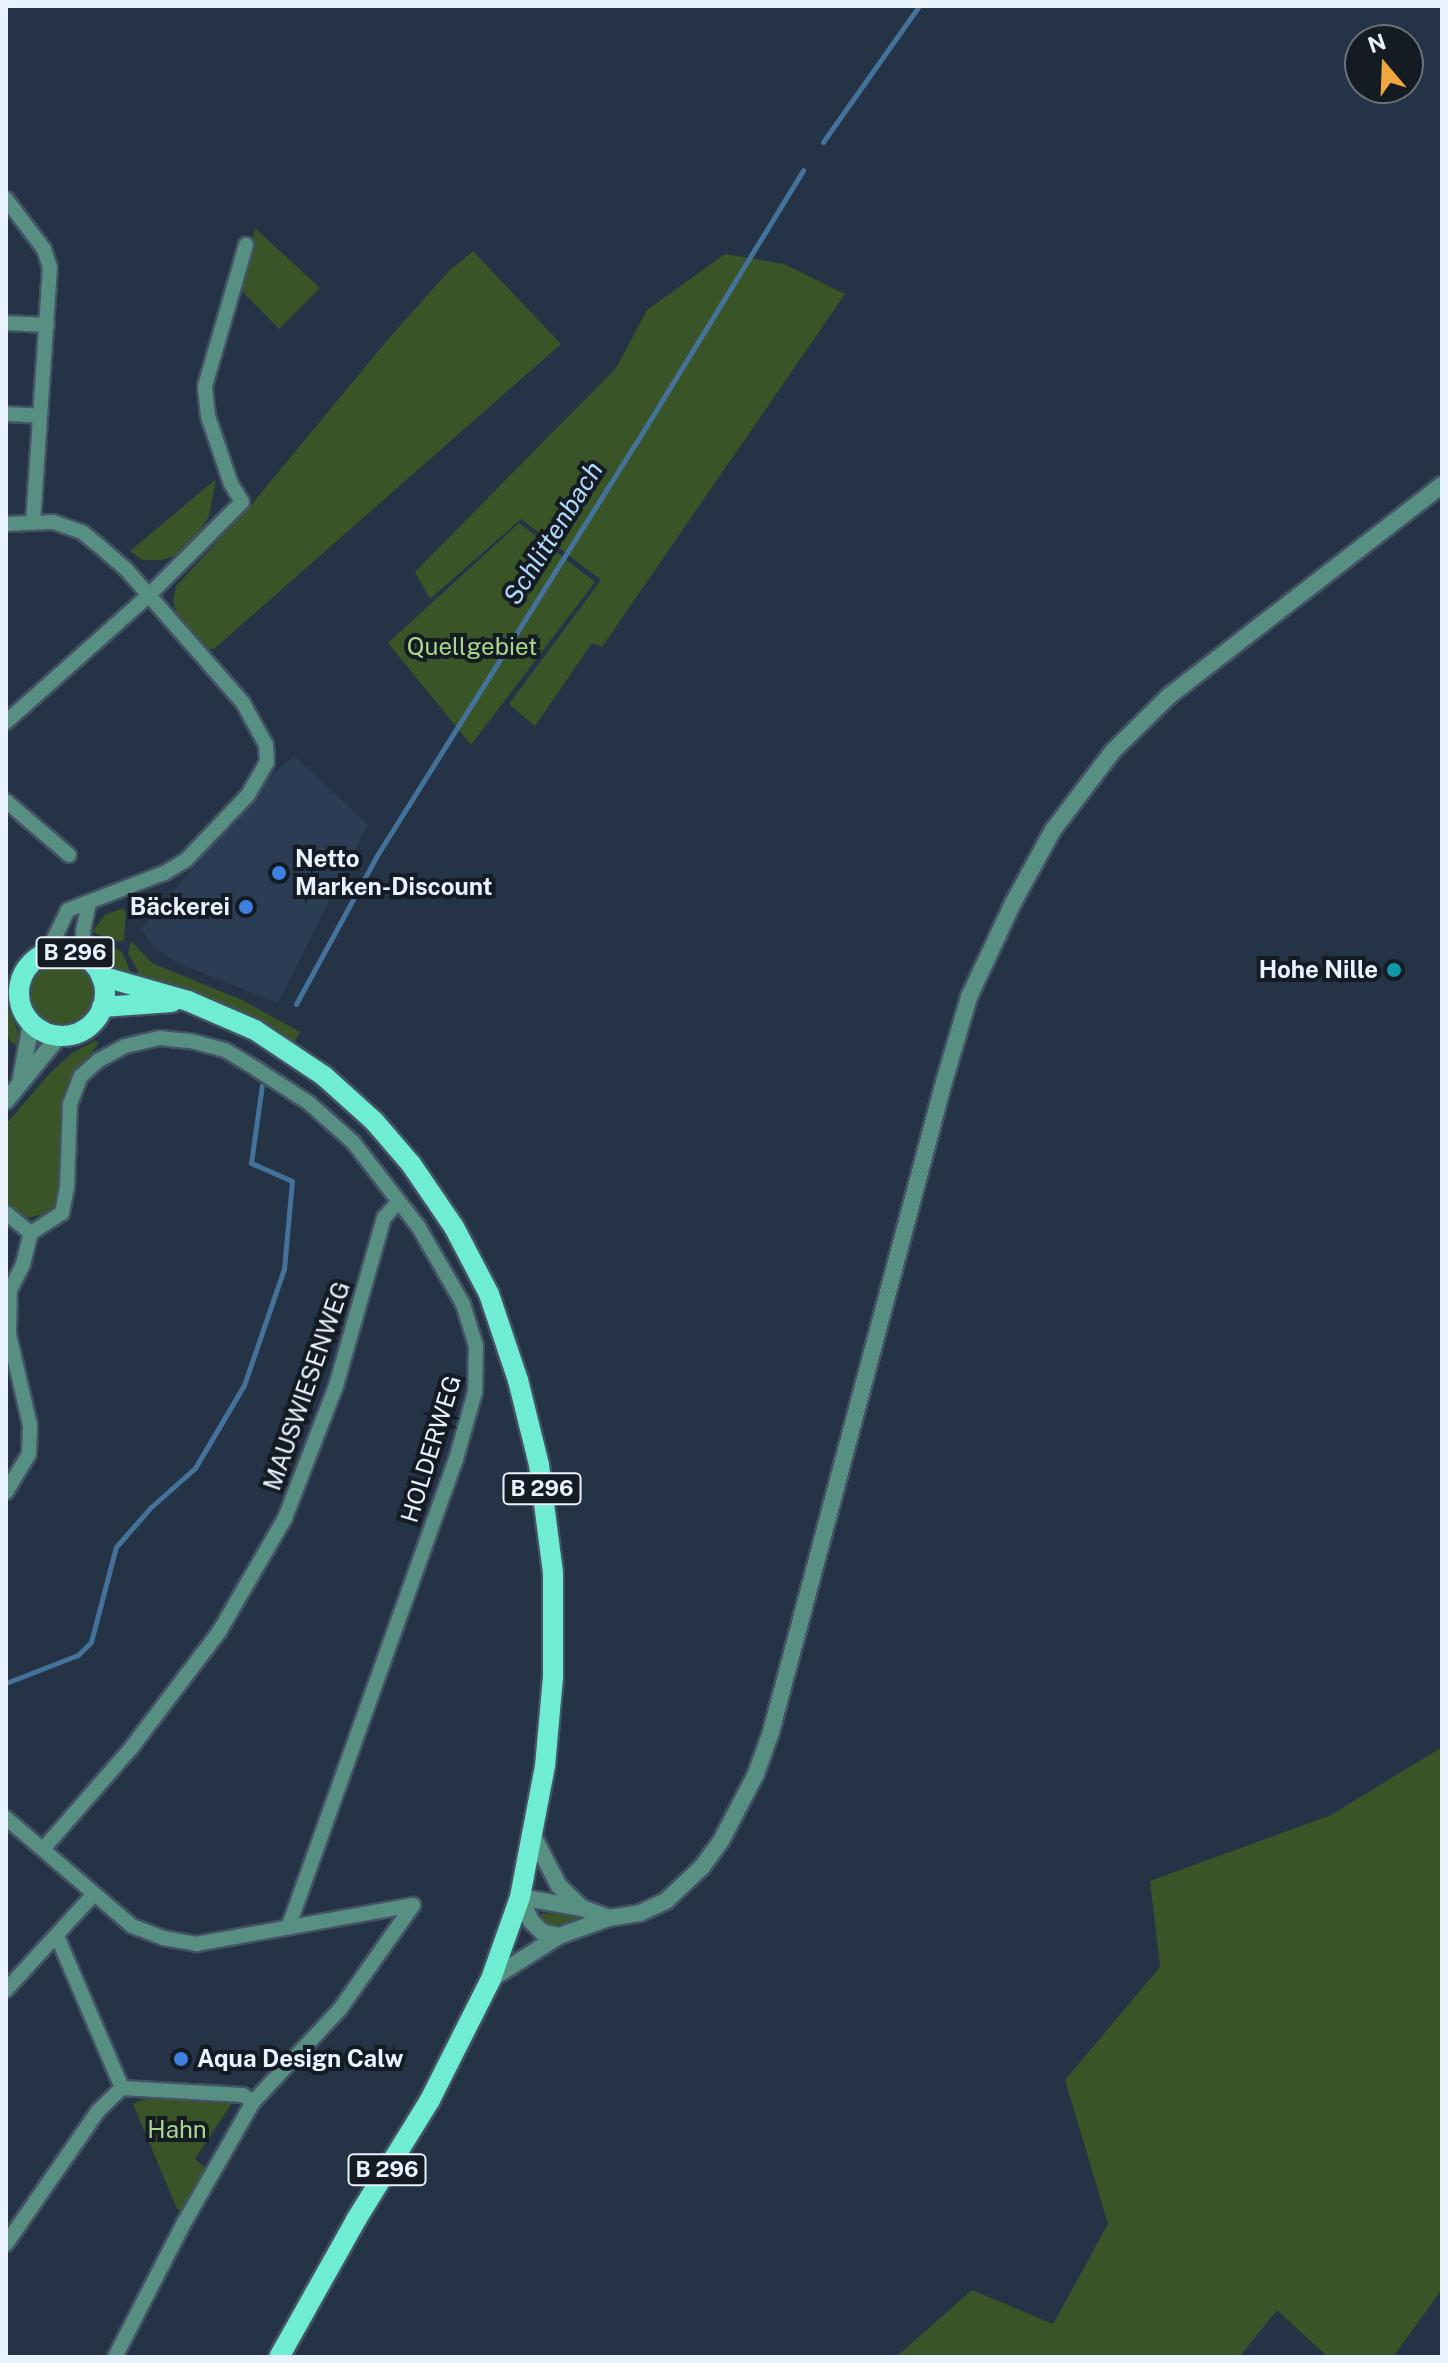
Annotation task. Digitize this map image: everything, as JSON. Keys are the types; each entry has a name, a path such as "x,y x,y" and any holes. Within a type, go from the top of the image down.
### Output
{"main road":[{"name":"B 296","path":"31,1024 12,991 16,970 47,953 72,952 84,956 101,976 188,1001 255,1030 324,1076 374,1121 411,1164 454,1227 489,1294 518,1380 539,1465 553,1573 553,1677 545,1766 520,1897 491,1979 430,2100 356,2220 279,2357"},
{"name":"B 296","path":"101,976 102,1007 188,1001"},
{"path":"31,1024 59,1036 85,1029 102,1007"}],"street":[{"path":"6,199 44,249 50,267 33,521"},
{"path":"6,722 148,596 242,502 231,484 208,416 205,386 246,245"},
{"path":"6,323 47,325"},
{"path":"6,414 40,416"},
{"path":"491,1979 559,1936 609,1918 640,1913 666,1901 682,1889 721,1841 756,1774 807,1608 969,997 1013,903 1053,830 1113,751 1169,696 1442,485"},
{"path":"6,524 53,522 82,532 125,568 243,703 262,732 267,762 247,796 186,860 152,878 68,910 47,953"},
{"path":"6,801 69,855"},
{"path":"84,956 83,931 89,902"},
{"path":"20,1083 31,1024"},
{"path":"6,1101 59,1036"},
{"name":"HOLDERWEG","path":"31,1233 62,1213 67,1188 70,1104 81,1076 99,1060 125,1046 160,1038 191,1041 225,1050 309,1103 353,1142 418,1226 463,1304 476,1346 478,1375 456,1459 288,1927"},
{"name":"MAUSWIESENWEG","path":"44,1848 132,1747 219,1632 285,1518 336,1386 384,1218 398,1202"},
{"path":"6,1213 31,1233 23,1264 10,1290 9,1335 30,1425 29,1454 6,1492"},
{"path":"6,1818 132,1926 196,1944 413,1905 340,2009 253,2102 184,2223 115,2357"},
{"path":"532,1834 559,1886 582,1908"},
{"path":"6,1990 93,1895"},
{"path":"520,1897 582,1908 609,1918"},
{"path":"520,1897 531,1921 542,1932 559,1936"},
{"path":"57,1936 122,2088"},
{"path":"6,2244 98,2111 122,2088 243,2095 253,2102"}],"shaded area":[{"path":"294,756 368,824 278,1003 178,963 156,949 141,929 273,774"}],"green space":[{"path":"255,228 320,288 279,329 242,291"},
{"path":"473,251 561,344 214,649 205,649 177,614 173,601 176,586 252,504 389,338 449,271"},
{"path":"725,254 784,264 845,294 602,647 592,643 535,726 509,704 601,580 521,519 430,599 415,572 616,368 647,310"},
{"path":"216,479 209,516 198,534 174,556 162,560 142,560 130,551"},
{"name":"Quellgebiet","path":"519,523 595,582 471,745 388,643"},
{"path":"123,908 126,912 124,940 119,942 92,932 105,915"},
{"path":"98,940 122,952 133,978 111,972 95,955 92,941"},
{"path":"131,941 152,963 242,1000 300,1032 294,1043 233,1007 191,991 138,982 138,971 128,954"},
{"path":"62,961 75,964 85,971 92,981 95,994 92,1007 85,1017 75,1024 62,1027 49,1024 39,1017 32,1007 29,994 32,981 39,971 49,964"},
{"path":"6,1004 19,1033 18,1046 10,1042 6,1030"},
{"path":"96,1040 98,1044 67,1085 60,1120 61,1185 56,1205 43,1214 29,1218 6,1204 6,1124 51,1072 72,1053"},
{"path":"1442,1747 1442,2289 1393,2357 1328,2357 1277,2310 1239,2357 896,2357 972,2290 1053,2324 1108,2224 1065,2080 1160,1967 1150,1881 1331,1815"},
{"path":"542,1913 580,1916 573,1924 551,1925 540,1921"},
{"name":"Hahn","path":"145,2099 234,2100 195,2159 206,2168 181,2211 177,2209 133,2104"}],"waterway":[{"name":"Schlittenbach","path":"823,142 919,6"},
{"name":"Schlittenbach","path":"296,1004 376,857 803,170"},
{"name":"Schlittenbach","path":"6,1683 78,1655 91,1642 116,1547 150,1508 195,1468 244,1385 284,1269 292,1181 251,1163 262,1085"}],"place":[{"name":"Netto Marken-Discount","path":"279,873"},
{"name":"Bäckerei","path":"246,907"},
{"name":"Hohe Nille","path":"1394,970"},
{"name":"Aqua Design Calw","path":"181,2059"}]}
